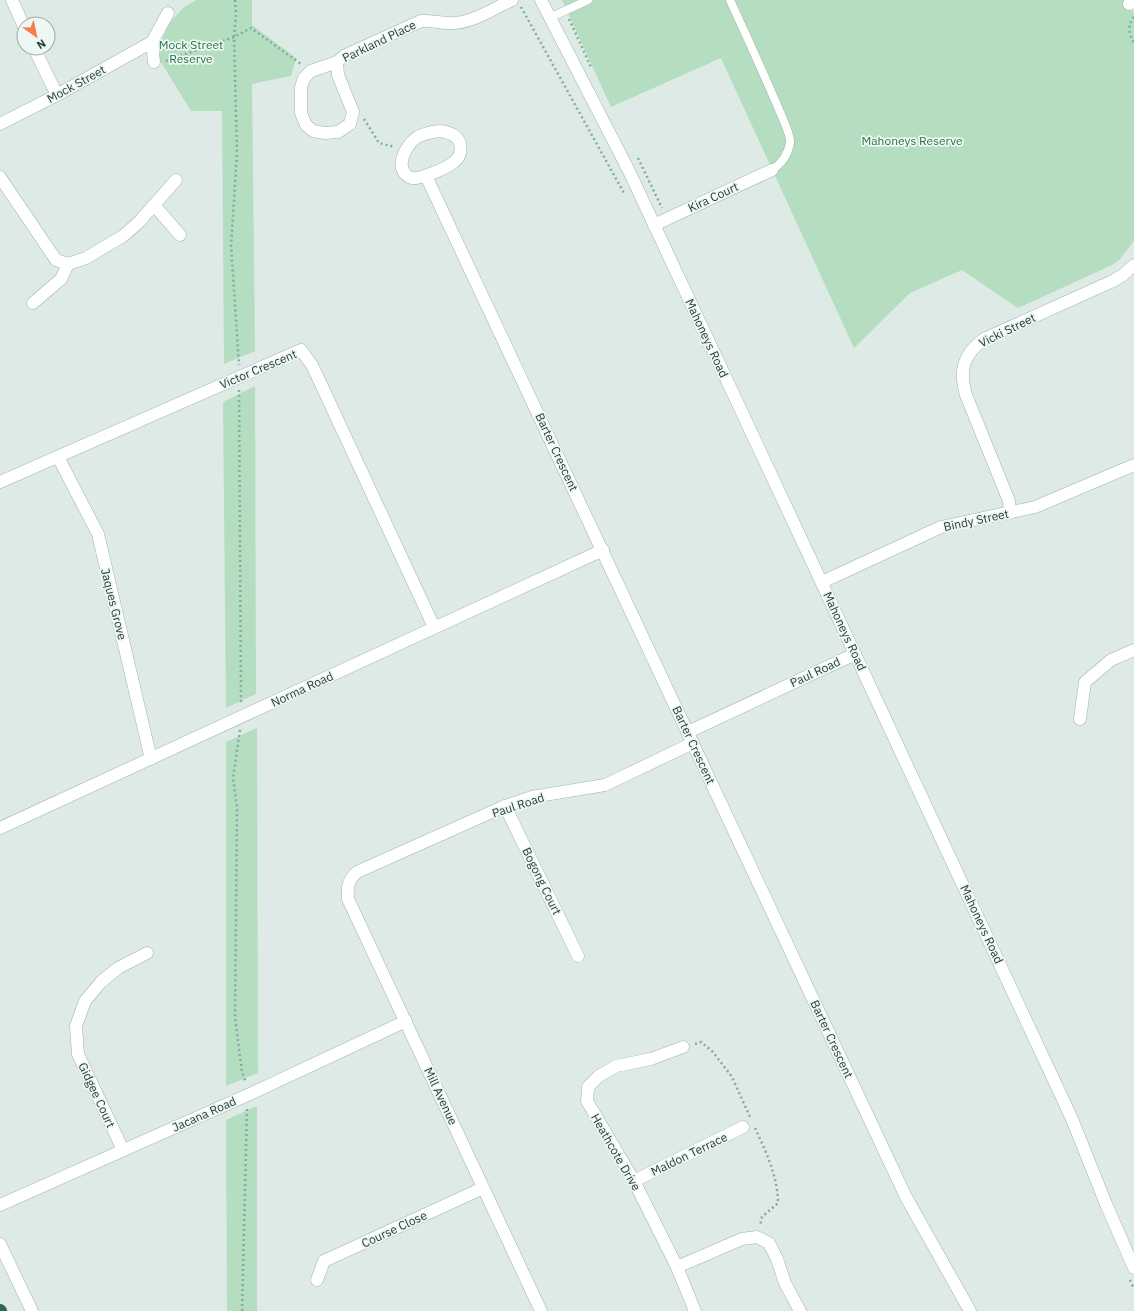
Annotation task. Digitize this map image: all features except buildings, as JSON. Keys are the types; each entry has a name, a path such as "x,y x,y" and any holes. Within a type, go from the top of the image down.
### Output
{"street":[{"path":"12,0 19,16"},
{"name":"Mahoneys Road","path":"541,0 629,172 822,582 1072,1119 1108,1211 1134,1268"},
{"name":"Parkland Place","path":"311,71 337,62 344,56 421,21 430,20 452,24 464,22 516,2"},
{"path":"154,62 152,42 168,13"},
{"name":"Mock Street","path":"0,124 57,95 152,42"},
{"path":"38,56 57,95"},
{"name":"Parkland Place","path":"337,62 338,75 354,112"},
{"path":"311,71 304,78 301,87 301,113 306,125 313,131 325,133 338,132 350,124 354,112"},
{"path":"440,131 449,133 457,138 461,146 460,155 454,162 426,176 412,178 406,174 402,168 402,160 405,150 415,139 427,132 440,131"},
{"name":"Kira Court","path":"654,225 772,170"},
{"name":"Barter Crescent","path":"426,176 906,1197 970,1311"},
{"path":"0,177 56,260 68,264 86,258 123,236 139,222 176,180"},
{"path":"154,205 180,235"},
{"path":"33,303 61,280 68,264"},
{"name":"Vicki Street","path":"1010,513 1009,501 963,386 963,371 968,354 974,346 984,339 1107,284 1123,275 1134,265"},
{"name":"Victor Crescent","path":"0,482 301,350 312,365 434,627"},
{"name":"Jaques Grove","path":"58,457 98,534 151,759"},
{"name":"Bindy Street","path":"822,582 941,527 1035,507 1133,468"},
{"name":"Norma Road","path":"0,828 603,550"},
{"path":"1080,719 1085,682 1111,660 1134,650"},
{"name":"Paul Road","path":"688,732 855,654"},
{"name":"Paul Road","path":"349,881 358,872 506,806 532,798 605,785 693,744"},
{"name":"Bogong Court","path":"506,806 578,956"},
{"name":"Mill Avenue","path":"349,881 347,889 348,899 541,1311"},
{"name":"Gidgee Court","path":"122,1150 78,1054 76,1026 85,1001 100,982 118,968 147,953"},
{"name":"Jacana Road","path":"0,1205 250,1094 406,1021"},
{"name":"Heathcote Drive","path":"683,1047 651,1059 616,1066 599,1076 588,1087 587,1102 634,1181 677,1267 695,1311"},
{"name":"Maldon Terrace","path":"634,1181 744,1127"},
{"name":"Course Close","path":"316,1280 324,1261 483,1188"},
{"path":"677,1267 742,1239 757,1237 769,1244 777,1259 785,1283 800,1311"},
{"path":"0,1244 32,1311"}],"lane":[{"path":"549,18 588,0"},
{"path":"730,0 772,93 790,142 787,154 780,164 772,170"}],"path":[{"path":"236,0 234,37 237,153 231,246 239,378 242,717 233,778 237,808 235,1016 242,1072 250,1094 246,1114 242,1311"},
{"path":"516,2 628,201"},
{"path":"1134,17 1129,26 1129,33 1134,43"},
{"path":"154,62 163,62 234,37 251,28 311,71"},
{"path":"354,112 362,117 379,143 405,150"}],"green space":[{"name":"Mock Street Reserve","path":"196,0 252,0 252,25 296,58 291,76 252,84 255,351 224,364 222,111 191,111 159,59 161,43 168,25 183,8"},
{"name":"Mahoneys Reserve","path":"562,0 1127,0 1134,14 1134,241 1119,260 1112,265 1018,308 962,270 910,293 854,348 721,58 611,107"},
{"path":"255,386 256,694 226,708 223,402"},
{"path":"257,728 258,1073 226,1086 226,742"},
{"path":"257,1106 257,1311 227,1311 226,1120"}]}
